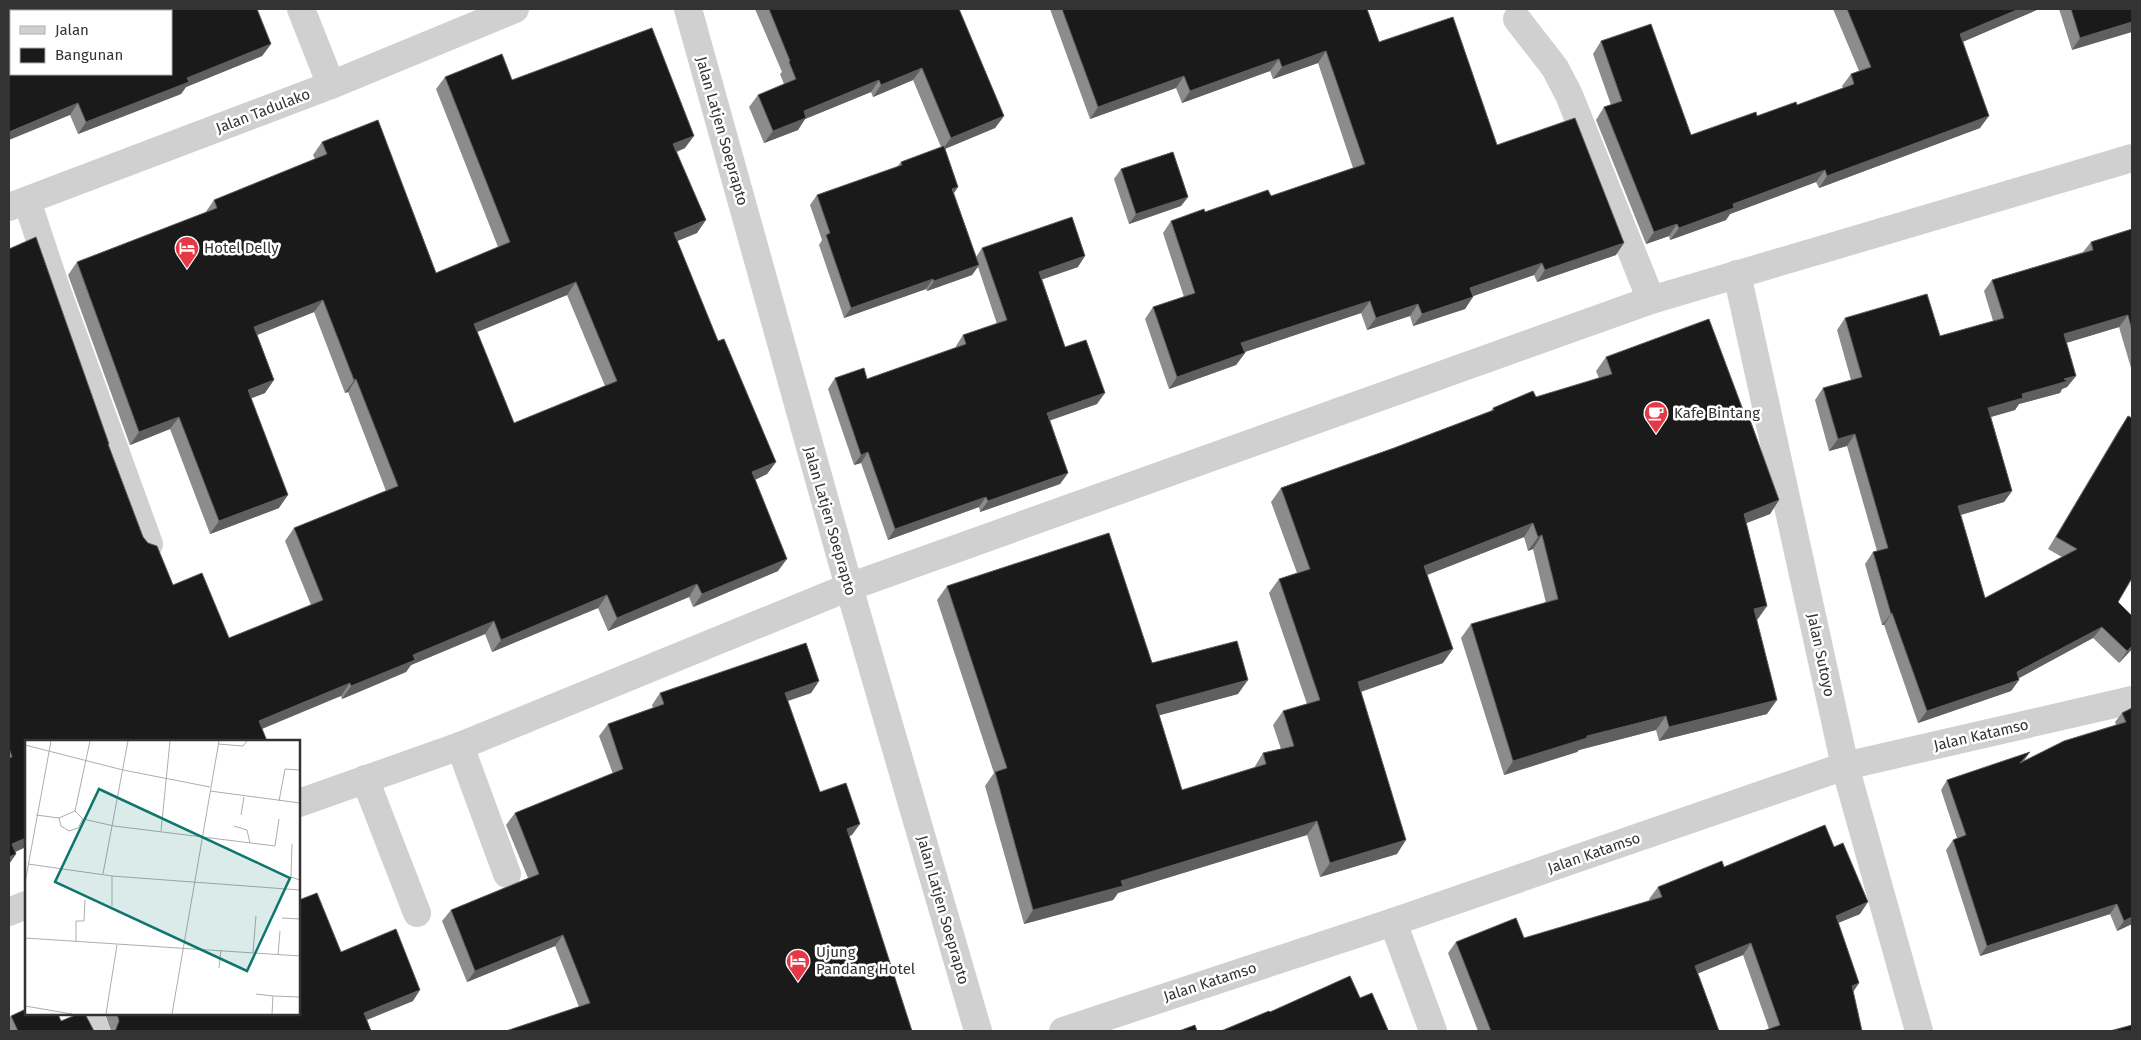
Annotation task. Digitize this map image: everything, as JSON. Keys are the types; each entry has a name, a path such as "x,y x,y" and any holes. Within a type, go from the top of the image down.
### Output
{"street":[{"path":"302,9 331,85"},
{"name":"Jalan Tadulako","path":"18,204 331,85 515,9"},
{"name":"Jalan Latjen Soeprapto","path":"688,9 849,587 978,1031"},
{"path":"1518,19 1555,68 1568,95 1651,300"},
{"path":"300,803 460,746 849,587 1651,300 2132,158"},
{"path":"18,204 59,297 149,544"},
{"name":"Jalan Sutoyo","path":"1737,274 1846,766 1919,1031"},
{"name":"Jalan Katamso","path":"1063,1031 1393,922 1846,766 2132,700"},
{"path":"460,746 507,874"},
{"path":"364,779 417,913"},
{"path":"9,912 25,905"},
{"path":"1393,922 1433,1031"},
{"path":"89,1015 96,1031"}],"building":[{"path":"9,9 257,9 271,44 187,78 189,82 86,122 78,103 9,132"},
{"path":"769,9 959,9 1004,116 951,138 922,68 881,85 879,80 804,111 806,118 773,131 758,95 796,79"},
{"path":"1062,9 1367,9 1379,42 1453,17 1497,145 1575,118 1624,243 1545,270 1542,263 1470,288 1473,297 1422,314 1418,304 1376,318 1370,301 1241,343 1245,353 1177,377 1153,307 1195,293 1171,221 1204,209 1205,212 1268,190 1271,196 1365,164 1326,51 1282,67 1279,59 1190,91 1184,76 1098,107"},
{"path":"1847,9 2019,9 1960,34 1989,116 1827,176 1825,170 1733,204 1734,208 1679,228 1677,224 1654,232 1604,107 1622,101 1601,41 1651,24 1691,135 1756,112 1757,116 1796,102 1797,105 1854,84 1851,74 1871,67"},
{"path":"2071,9 2132,9 2132,22 2080,38"},
{"path":"652,28 694,136 673,144 706,220 674,233 718,341 724,339 776,462 752,472 787,559 702,594 697,584 617,618 607,595 501,640 494,621 413,655 415,660 351,686 350,683 259,721 267,740 25,740 25,838 12,844 16,854 9,857 9,758 12,757 9,748 9,249 36,237 108,444 143,537 148,543 157,546 173,585 202,573 229,638 323,600 294,528 398,486 356,379 354,380 323,300 254,327 274,380 248,390 288,495 219,521 179,417 139,432 77,262 217,208 214,200 327,154 322,142 378,120 436,273 510,242 445,77 502,54 512,80","holes":["576,282 617,381 514,423 474,324"]},
{"path":"944,146 958,187 952,189 979,265 851,308 826,235 830,233 817,195 902,165 901,162"},
{"path":"1173,152 1188,197 1136,214 1121,169"},
{"path":"1072,217 1085,256 1039,272 1065,347 1086,340 1105,393 1047,413 1068,473 988,501 986,497 895,529 868,452 861,455 835,378 864,368 867,379 966,344 963,335 1007,320 982,248"},
{"path":"2132,229 2132,331 2128,315 2064,334 2076,376 2064,379 2068,381 2022,394 2023,398 1988,408 2012,491 1958,506 1985,598 2077,549 2056,537 2128,416 2132,418 2132,578 2118,602 2132,616 2132,646 2127,651 2102,627 2017,672 2019,680 1927,711 1891,614 1873,552 1888,548 1855,434 1838,439 1823,388 1862,377 1845,318 1927,294 1940,336 2004,318 1992,280 2093,250 2091,242"},
{"path":"1709,319 1746,418 1749,417 1779,500 1744,514 1767,606 1754,609 1777,700 1669,727 1666,716 1587,736 1587,738 1513,761 1471,624 1558,599 1542,535 1538,537 1533,523 1424,566 1453,649 1358,682 1406,840 1330,863 1317,821 1121,881 1123,886 1033,910 995,772 1007,768 947,586 1109,533 1152,663 1237,641 1248,680 1156,705 1182,790 1266,764 1263,753 1294,746 1283,711 1320,700 1279,579 1310,569 1281,488 1494,410 1493,408 1533,391 1536,397 1612,374 1606,357"},
{"path":"806,643 819,681 785,693 820,792 846,783 860,824 847,829 912,1031 506,1031 590,1003 563,935 475,971 451,910 539,874 515,813 623,769 608,724 664,704 660,693"},
{"path":"2132,708 2132,917 2124,921 2117,904 1987,946 1953,840 1966,835 1947,780 2030,752 2020,763 2064,741 2126,722 2122,713"},
{"path":"1825,825 1834,847 1843,843 1868,902 1836,916 1859,983 1852,986 1862,1031 1763,1031 1780,1025 1751,943 1695,966 1719,1031 1491,1031 1456,942 1516,918 1524,938 1662,897 1658,887 1722,861 1724,867"},
{"path":"317,893 341,952 396,929 420,990 364,1013 371,1031 114,1031 119,1021 117,1015 300,1015 300,900"},
{"path":"1350,976 1360,998 1372,993 1388,1030 1221,1031 1270,1012"},
{"path":"25,1009 25,1015 58,1015 61,1021 76,1015 86,1015 94,1031 18,1031 11,1016"},
{"path":"1195,1025 1197,1031 1179,1031"},
{"path":"2132,1025 2132,1031 2110,1031"}],"place":[{"name":"Hotel Delly","path":"187,269"},
{"name":"Kafe Bintang","path":"1656,434"},
{"name":"Ujung Pandang Hotel","path":"798,982"}]}
